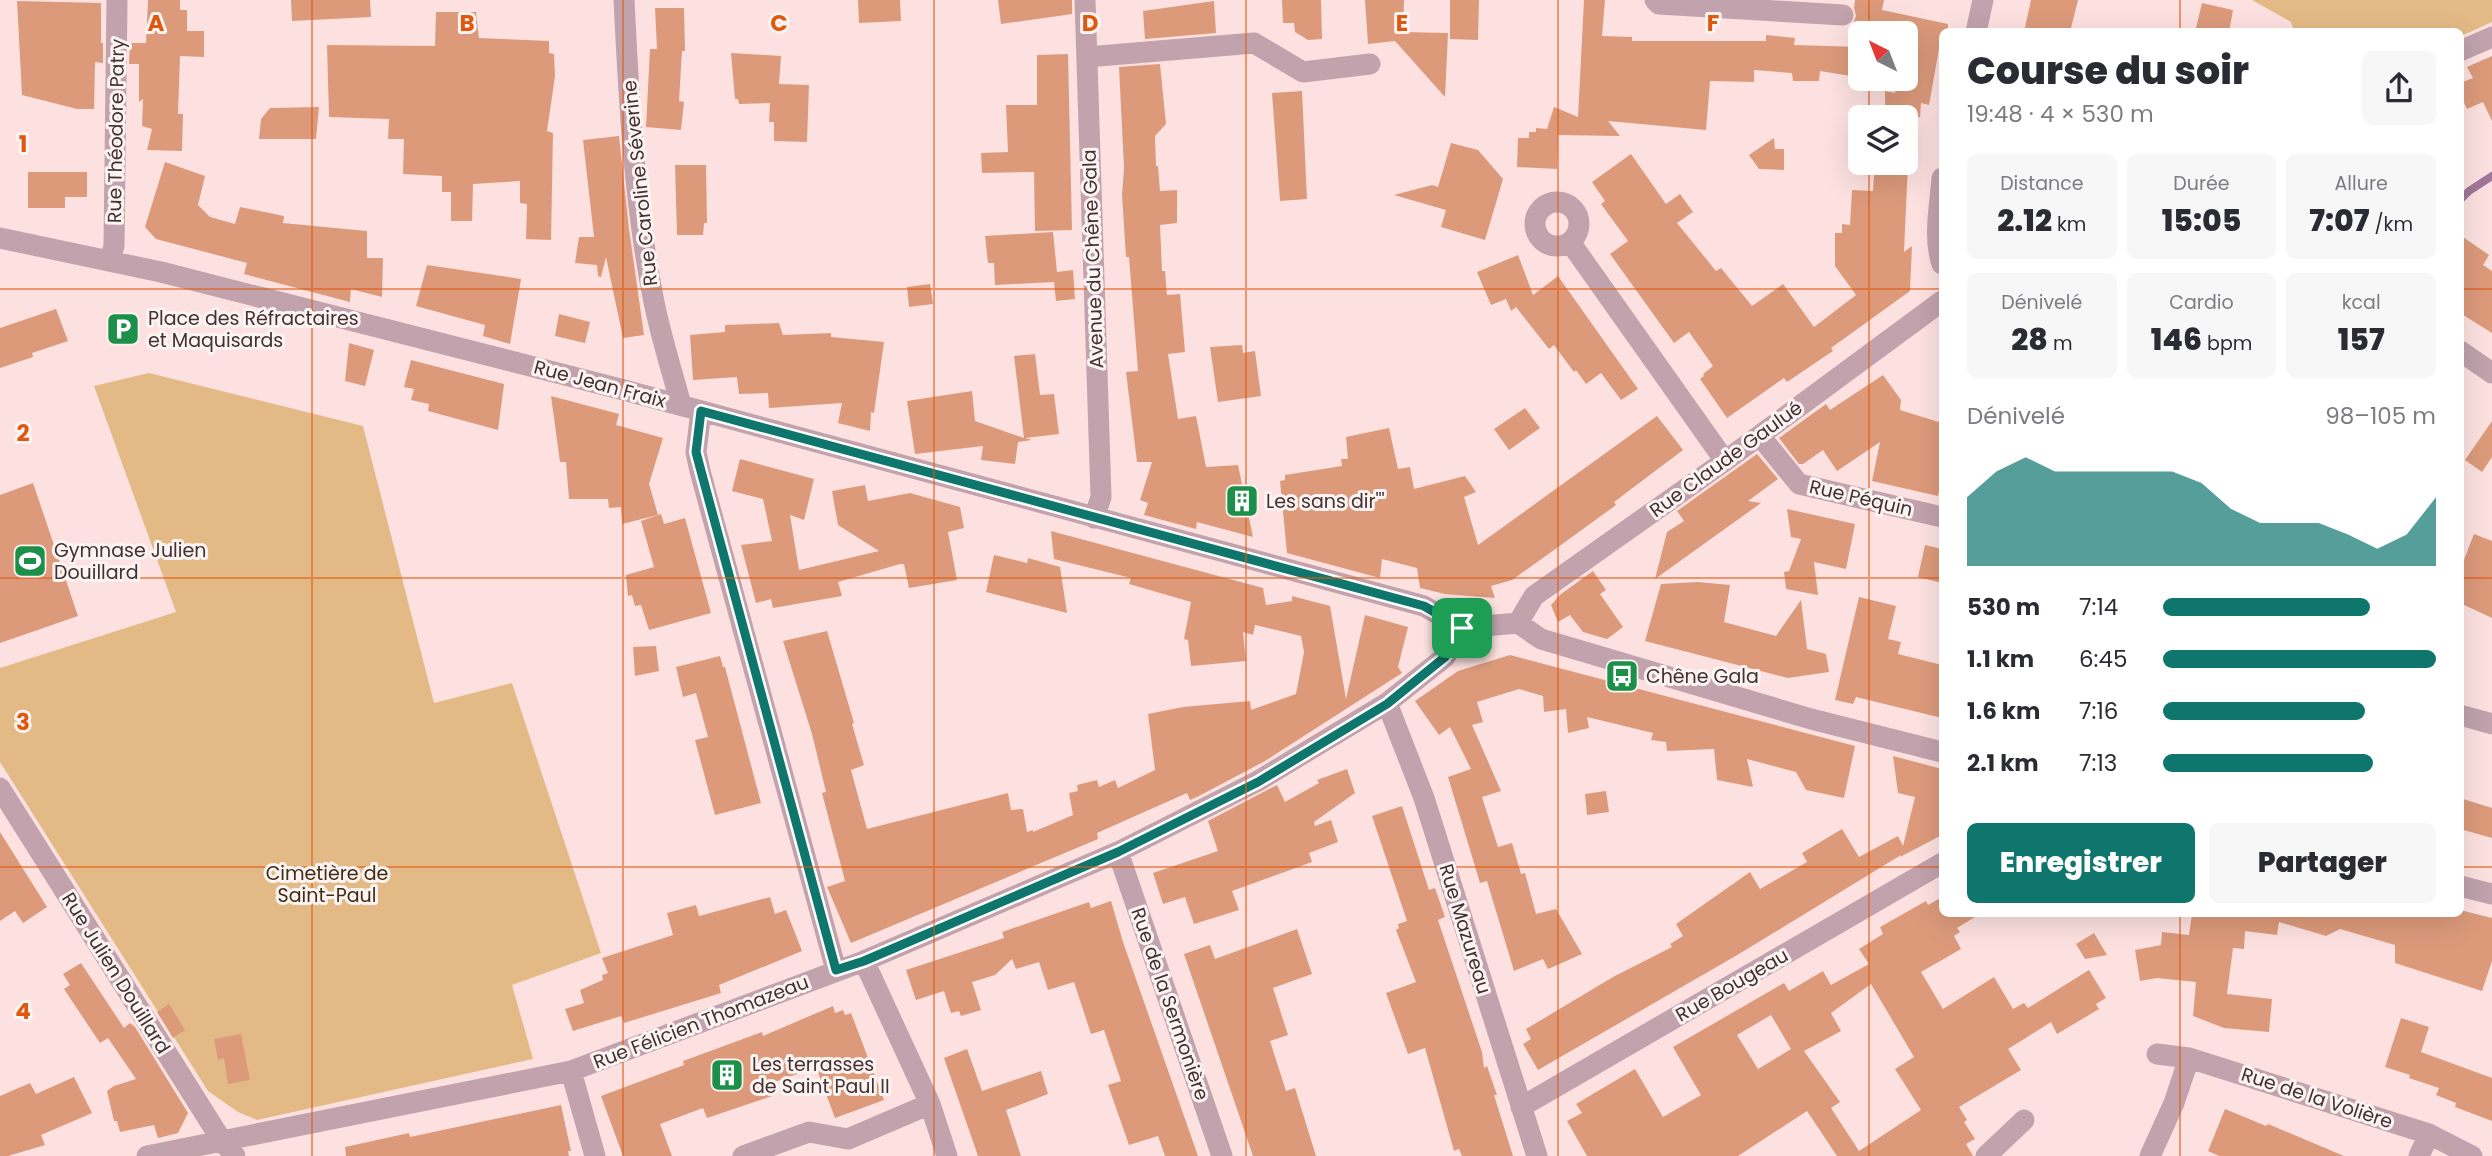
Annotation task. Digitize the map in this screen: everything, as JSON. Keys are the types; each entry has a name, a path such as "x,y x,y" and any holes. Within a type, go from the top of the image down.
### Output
{"street":[{"name":"Rue Théodore Patry","path":"110,261 114,246 117,0"},
{"name":"Rue Caroline Séverine","path":"624,0 642,236 654,304 691,408 696,452 836,970"},
{"name":"Avenue du Chêne Gala","path":"1085,0 1101,497 1094,518"},
{"path":"1655,0 1659,4 1843,15"},
{"path":"1977,28 1983,0"},
{"path":"2464,49 2492,37"},
{"path":"1087,57 1254,43 1303,72 1370,64"},
{"name":"Rue Jean Fraix","path":"0,238 110,261 691,408 1424,606 1462,628"},
{"path":"1570,242 1725,461"},
{"name":"Rue Claude Gaulué","path":"1518,623 1534,596 1725,461 1939,303"},
{"path":"2464,354 2492,373"},
{"name":"Rue Péquin","path":"1759,436 1799,484 1939,516"},
{"path":"1462,628 1518,623 1541,639 1811,719 1939,751"},
{"name":"Rue Félicien Thomazeau","path":"147,1156 228,1149 571,1071 864,961 1118,852 1258,782 1387,704 1445,657 1462,628"},
{"name":"Rue Mazureau","path":"1387,704 1424,798 1537,1156"},
{"path":"2464,716 2492,723"},
{"name":"Rue Julien Douillard","path":"0,788 228,1149"},
{"name":"Rue de la Sermonière","path":"1118,852 1222,1156"},
{"name":"Rue Bougeau","path":"1521,1107 1939,865"},
{"path":"2464,887 2492,894"},
{"path":"864,961 930,1104 947,1156"},
{"name":"Rue de la Volière","path":"2157,1054 2189,1058 2429,1134 2472,1156"},
{"path":"2150,1156 2175,1103 2189,1058"},
{"path":"571,1071 595,1156"},
{"path":"743,1156 809,1132 848,1139 930,1104"},
{"path":"1986,1156 2024,1120"},
{"path":"2420,1156 2429,1134"}],"green space":[{"path":"2252,0 2492,0 2492,22 2464,35 2464,28 2293,28 2291,22"},
{"name":"Cimetière de Saint-Paul","path":"149,373 363,426 434,703 512,683 601,953 512,985 533,1059 257,1120 238,1112 208,1091 0,762 0,668 176,612 94,386"}],"building":[{"path":"148,0 180,0 180,10 187,10 187,31 204,31 204,57 180,56 178,114 183,114 182,151 147,150 152,129 142,126 143,99 139,102 139,64 129,64 130,43 146,43"},
{"path":"291,0 370,0 371,17 292,21"},
{"path":"858,0 900,0 901,21 859,23"},
{"path":"998,0 1072,0 1072,14 1001,24"},
{"path":"1282,0 1321,0 1322,39 1308,40 1295,32 1294,23 1283,23"},
{"path":"1365,0 1404,0 1403,32 1448,33 1445,97 1395,41 1368,44"},
{"path":"1450,0 1479,0 1478,40 1450,39"},
{"path":"1584,0 1605,0 1602,36 1632,37 1632,41 1766,41 1766,35 1795,38 1794,45 1848,47 1848,76 1820,71 1819,81 1793,81 1792,73 1754,70 1754,82 1710,81 1706,130 1608,121 1620,136 1558,135 1557,169 1517,167 1518,138 1529,138 1529,132 1536,132 1536,128 1547,129 1554,107 1578,117"},
{"path":"1855,0 1884,0 1882,10 1948,24 1948,28 1939,28 1939,49 1929,105 1921,103 1920,117 1918,105 1885,105 1885,91 1918,91 1918,21 1854,21"},
{"path":"2031,0 2078,0 2071,28 2025,28"},
{"path":"17,1 101,3 103,63 95,62 94,109 77,109 22,95"},
{"path":"1214,1 1216,33 1145,39 1143,11"},
{"path":"2202,3 2233,10 2230,28 2196,28"},
{"path":"655,8 684,8 685,51 682,51 679,101 684,102 681,130 646,127 650,49 657,49"},
{"path":"436,12 476,12 479,38 549,41 549,53 554,54 555,76 547,131 553,133 551,240 526,239 527,204 520,203 520,181 473,184 472,221 451,221 451,192 442,192 442,176 403,174 404,139 388,139 389,119 329,117 327,45 435,46"},
{"path":"731,53 781,56 779,84 809,85 807,142 774,141 774,122 769,122 770,103 739,104 738,99 735,99"},
{"path":"1068,54 1072,230 1035,231 1034,172 982,173 981,153 1008,152 1006,105 1037,105 1037,55"},
{"path":"2492,56 2492,121 2483,102 2467,109 2464,103 2464,81 2473,78 2467,67"},
{"path":"1160,64 1166,124 1155,136 1156,166 1160,191 1177,190 1177,223 1160,225 1162,271 1165,271 1167,295 1180,294 1185,352 1168,354 1178,419 1196,416 1206,467 1238,465 1253,537 1197,522 1196,529 1144,515 1148,503 1140,500 1152,462 1137,462 1126,372 1138,371 1122,195 1124,168 1119,67"},
{"path":"1302,91 1307,199 1280,201 1272,93"},
{"path":"319,107 316,139 259,139 261,119 270,108"},
{"path":"619,136 644,335 623,338 606,257 601,277 598,276 597,265 575,263 579,237 594,237 583,140"},
{"path":"1774,138 1775,149 1784,149 1784,170 1759,169 1749,155"},
{"path":"1451,143 1478,150 1503,179 1485,240 1441,227 1446,210 1394,195 1432,185 1438,187"},
{"path":"1631,154 1666,204 1680,194 1693,212 1677,223 1716,271 1721,268 1752,306 1783,284 1814,327 1856,295 1835,266 1835,233 1842,233 1842,224 1850,225 1852,190 1873,191 1874,175 1907,175 1904,252 1912,246 1910,291 1831,348 1833,351 1787,382 1784,378 1727,418 1700,379 1713,366 1689,332 1674,343 1610,254 1628,241 1601,204 1605,201 1592,182"},
{"path":"165,162 205,176 198,205 210,217 235,224 240,207 284,216 283,223 367,231 367,258 383,258 382,297 351,289 350,302 244,274 247,263 156,239 145,227"},
{"path":"675,165 706,165 707,223 704,223 703,235 677,235"},
{"path":"28,172 87,172 87,197 65,197 65,208 28,208"},
{"path":"1053,232 1057,272 1073,270 1075,299 1056,301 1054,282 995,285 994,263 988,263 985,236"},
{"path":"2464,238 2489,255 2483,265 2492,271 2492,333 2464,316"},
{"path":"1518,255 1533,295 1558,276 1638,389 1621,400 1601,373 1586,384 1554,345 1549,349 1516,307 1511,311 1506,299 1491,305 1477,272"},
{"path":"427,265 521,279 510,344 483,336 485,325 416,306"},
{"path":"930,284 933,304 909,307 907,287"},
{"path":"56,309 68,341 32,353 33,357 0,368 0,328"},
{"path":"559,314 590,322 585,343 555,336"},
{"path":"779,323 783,335 831,333 831,337 884,342 870,431 838,423 842,403 769,408 768,393 739,394 737,377 693,380 690,335 725,332 725,325"},
{"path":"349,343 374,350 365,386 345,381"},
{"path":"1242,345 1243,353 1255,351 1261,396 1218,402 1210,347"},
{"path":"1035,354 1040,395 1054,394 1059,434 1025,438 1032,440 1018,442 1015,464 981,460 983,446 915,454 907,401 972,391 975,421 1024,438 1014,356"},
{"path":"411,360 504,384 498,430 428,411 429,404 411,400 414,389 404,387"},
{"path":"1883,375 1901,400 1900,410 1939,422 1938,496 1872,481 1880,442 1837,471 1823,450 1799,464 1779,438 1826,404 1830,410"},
{"path":"551,396 619,414 616,425 663,438 649,484 658,515 622,524 621,507 609,508 608,499 569,499 566,462 560,462"},
{"path":"1525,408 1540,428 1509,450 1494,429"},
{"path":"1657,416 1683,450 1614,502 1616,505 1512,580 1491,586 1495,598 1445,594 1420,588 1417,568 1382,559 1380,578 1287,553 1280,481 1285,480 1285,475 1342,466 1341,459 1348,459 1346,437 1389,428 1398,469 1410,467 1414,489 1465,476 1476,492 1464,497 1478,545"},
{"path":"2492,421 2492,457 2482,472 2465,460"},
{"path":"1757,454 1778,479 1748,501 1761,503 1655,579 1667,532 1684,521 1677,511"},
{"path":"740,459 814,479 804,520 790,515 799,570 879,551 838,525 832,491 865,485 868,501 910,493 960,507 964,528 948,532 957,580 909,588 904,564 900,564 838,582 842,596 773,608 771,599 756,603 741,545 772,541 763,499 732,491"},
{"name":"Gymnase Julien Douillard","path":"33,483 78,616 0,643 0,495"},
{"path":"1787,509 1855,524 1846,569 1814,562 1818,595 1786,589 1784,572 1789,571 1801,539 1791,537"},
{"path":"661,514 664,524 685,518 711,613 649,630 641,605 635,606 632,595 628,596 626,575 654,567 641,521"},
{"path":"1051,531 1263,588 1266,605 1292,601 1292,596 1330,606 1346,699 1365,615 1408,627 1398,667 1402,673 1265,761 1199,796 1190,800 1187,793 1097,833 1098,839 851,943 827,887 845,881 822,793 826,792 812,734 783,641 827,631 864,765 851,770 867,829 1008,793 1011,810 1023,809 1027,832 1033,832 1073,815 1069,793 1078,791 1077,785 1097,780 1099,787 1115,780 1118,788 1155,770 1148,714 1183,707 1250,701 1251,710 1296,694 1304,652 1301,636 1255,625 1253,635 1243,632 1246,661 1191,666 1188,640 1184,639 1191,602 1129,584 1131,578 1054,559"},
{"path":"2474,534 2492,541 2492,618 2464,605 2464,560"},
{"path":"1925,545 1939,548 1939,582 1918,577"},
{"path":"994,555 1027,563 1028,558 1060,567 1067,613 986,592"},
{"path":"1593,571 1606,590 1600,594 1623,627 1607,639 1583,632 1570,615 1558,622 1551,605 1561,594"},
{"path":"1698,582 1730,585 1724,622 1776,636 1801,600 1807,649 1826,654 1829,672 1788,678 1645,641 1661,584"},
{"path":"1859,597 1896,606 1888,639 1901,642 1898,654 1939,664 1939,717 1856,697 1853,704 1835,700"},
{"path":"656,646 659,671 635,676 633,647"},
{"path":"1510,655 1855,746 1844,798 1806,790 1796,772 1747,759 1753,787 1717,780 1714,749 1667,751 1666,742 1651,740 1653,733 1587,717 1589,728 1568,733 1566,709 1544,712 1543,696 1519,689 1477,702 1483,722 1472,725 1501,791 1482,797 1498,847 1512,843 1521,874 1525,873 1536,914 1556,909 1582,954 1548,969 1543,959 1514,971 1487,881 1480,883 1448,777 1471,769 1450,727 1439,735 1415,701 1458,671"},
{"path":"720,656 761,803 715,815 695,740 708,737 696,693 683,697 676,667"},
{"path":"1893,756 1939,768 1939,837 1900,857 1901,855 1739,954 1538,1070 1523,1044 1531,1039 1526,1029 1613,977 1672,947 1670,944 1683,936 1676,924 1750,872 1760,889 1807,862 1802,853 1842,829 1859,857 1898,836 1903,846 1915,797 1898,793"},
{"path":"1347,769 1355,793 1314,822 1315,826 1331,820 1338,842 1309,853 1312,862 1232,891 1239,910 1194,924 1185,897 1163,904 1153,873 1218,851 1208,821 1277,785 1285,802 1319,783 1317,780"},
{"path":"1606,791 1609,812 1587,815 1585,794"},
{"path":"2464,799 2492,808 2492,838 2464,830"},
{"path":"1402,806 1429,890 1435,888 1445,917 1438,920 1482,1052 1484,1068 1487,1066 1497,1095 1494,1095 1513,1156 1462,1156 1459,1149 1454,1151 1425,1048 1408,1054 1386,993 1416,982 1396,930 1399,928 1398,924 1407,921 1372,816"},
{"path":"0,832 47,907 23,923 15,911 0,921"},
{"path":"770,897 775,914 786,910 802,951 719,985 721,993 624,1023 621,1016 573,1031 565,1009 584,1003 580,990 603,980 602,975 608,973 602,958 673,935 667,913 696,905 699,916"},
{"path":"1939,899 1939,917 1975,917 1957,928 1960,932 1954,936 1961,949 1921,972 1943,1009 1994,977 2013,1009 2024,1003 2028,1008 2089,970 2106,998 2096,1004 2099,1009 2057,1034 2051,1022 2008,1049 2021,1070 1959,1107 1967,1120 1964,1122 1975,1139 1966,1144 1973,1156 1837,1156 1807,1111 1738,1156 1587,1156 1567,1121 1582,1113 1576,1104 1635,1069 1663,1117 1701,1095 1673,1047 1784,983 1789,991 1823,971 1831,985 1869,964 1859,949 1883,934 1880,927 1926,901 1928,905","holes":["1871,984 1914,1057 1895,1069 1921,1110 1859,1151 1831,1108 1840,1102 1804,1051 1841,1031 1831,1013","1771,1015 1791,1049 1758,1069 1737,1035"]},
{"path":"1111,901 1198,1156 1165,1156 1158,1136 1129,1145 1108,1085 1121,1081 1104,1030 1091,1034 1074,982 1048,990 1039,962 1016,969 1012,959 995,975 972,982 981,1010 961,1016 959,1011 951,1013 944,991 916,1000 906,970 1004,938 1002,932 1089,902 1091,908"},
{"path":"2464,911 2492,918 2492,961 2482,991 2395,963 2395,945 2340,929 2326,936 2279,922 2277,935 2245,931 2244,949 2233,948 2227,994 2272,999 2269,1032 2224,1028 2193,1016 2196,982 2157,978 2140,981 2135,950 2161,945 2162,932 2189,935 2192,917 2464,917"},
{"path":"1297,929 1312,974 1273,988 1288,1035 1270,1041 1286,1091 1295,1088 1316,1156 1253,1156 1184,954 1210,945 1215,959"},
{"path":"2094,933 2107,955 2085,959 2076,944"},
{"path":"81,963 124,1028 130,1023 135,1027 188,1113 178,1133 158,1138 154,1125 120,1132 117,1121 114,1121 107,1091 136,1079 108,1038 100,1043 64,989 70,985 63,974"},
{"path":"169,1004 185,1030 173,1038 157,1012"},
{"name":"Les terrasses de Saint Paul II","path":"833,1006 835,1013 843,1010 845,1015 851,1013 884,1100 835,1118 816,1067 775,1082 777,1088 769,1091 772,1096 707,1118 703,1108 660,1124 672,1156 623,1156 601,1096 684,1065 683,1061 762,1032 763,1036"},
{"path":"2401,1018 2429,1027 2421,1052 2492,1078 2492,1121 2455,1107 2456,1103 2436,1095 2439,1088 2385,1067"},
{"path":"241,1034 250,1080 228,1084 224,1058 218,1060 214,1039"},
{"path":"967,1049 982,1091 1041,1071 1048,1094 1006,1110 1021,1156 978,1156 944,1058"},
{"path":"74,1077 92,1113 41,1135 45,1145 0,1156 0,1096 30,1083 36,1094"},
{"path":"561,1105 571,1151 568,1151 569,1156 346,1156 345,1147 409,1133 410,1137"},
{"path":"2225,1109 2344,1156 2219,1156 2208,1151"}],"waterway":[{"path":"2464,196 2492,176"}],"place":[{"name":"Place des Réfractaires et Maquisards","path":"123,329"},
{"name":"Les sans dir'''","path":"1242,501"},
{"name":"Gymnase Julien Douillard","path":"30,561"},
{"name":"Chêne Gala","path":"1622,676"},
{"name":"Les terrasses de Saint Paul II","path":"727,1075"}],"route":[{"path":"701,411 1424,606 1462,628 1445,657 1387,704 1258,782 1118,852 864,961 836,970 696,452 701,411"}]}
